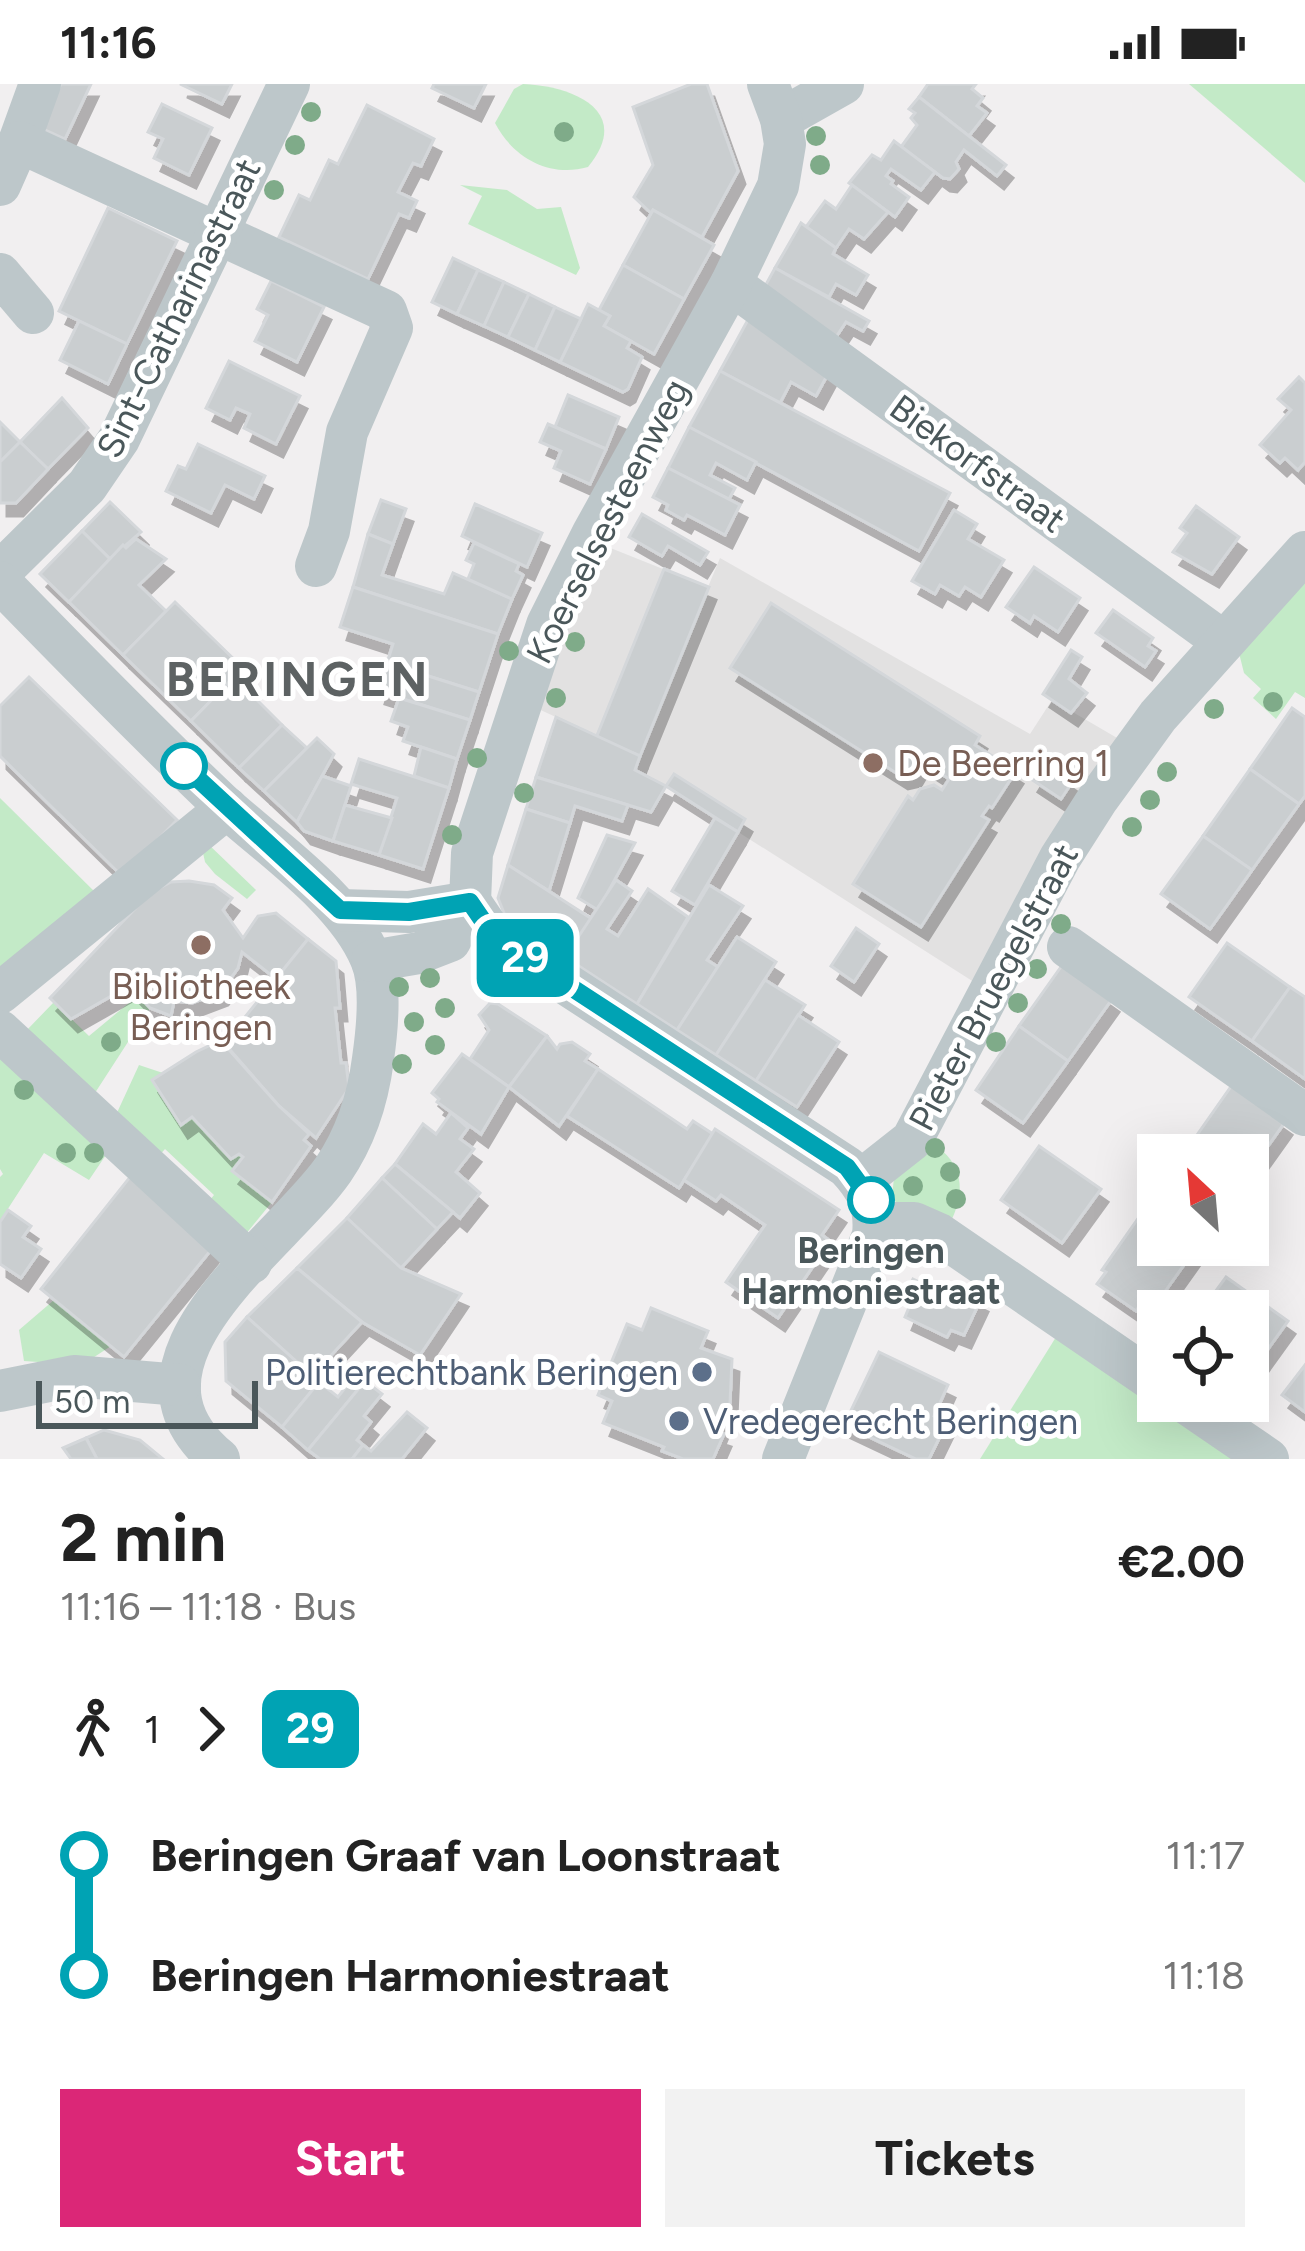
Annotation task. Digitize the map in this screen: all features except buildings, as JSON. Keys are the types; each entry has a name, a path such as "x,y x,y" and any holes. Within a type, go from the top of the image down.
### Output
{"street":[{"path":"0,185 40,84"},
{"name":"Sint-Catharinastraat","path":"0,572 87,486 118,440 289,84"},
{"name":"Koerselsesteenweg","path":"470,902 472,854 547,625 731,284 778,186 785,144 774,101 843,84"},
{"path":"20,142 386,311 392,328 347,432 329,531 316,566"},
{"path":"0,274 33,313"},
{"name":"Biekorfstraat","path":"731,284 1224,642"},
{"name":"Pieter Bruegelstraat","path":"860,1181 912,1140 1060,858 1158,716 1305,552"},
{"path":"0,582 227,808 340,910 372,961 374,1057 356,1126 313,1196 196,1326 187,1345 180,1385 182,1405 194,1434 219,1459"},
{"path":"0,993 227,808"},
{"path":"340,910 409,912 470,902"},
{"path":"372,961 419,953 450,941 470,902"},
{"path":"470,902 494,937 847,1167 860,1181 872,1203 874,1223 783,1459"},
{"path":"1067,947 1305,1115"},
{"path":"0,1031 250,1263"},
{"path":"874,1223 914,1223 939,1234 1137,1370"},
{"path":"0,1391 74,1376 180,1385"},
{"path":"1214,1422 1268,1459"}],"shaded area":[{"name":"De Beerring 1","path":"603,545 708,587 720,558 1030,734 1052,700 1124,742 977,984 635,770 640,756 532,706"}],"green space":[{"path":"523,84 561,90 592,105 604,131 588,167 547,167 522,155 503,135 495,123 514,89"},
{"path":"1189,84 1305,84 1305,183"},
{"path":"460,185 507,190 537,209 561,207 580,268 576,275 468,224 482,196"},
{"path":"1305,568 1305,698 1295,692 1276,719 1253,698 1261,689 1244,673 1237,645"},
{"path":"0,798 102,899 0,976"},
{"path":"207,843 256,890 247,899 205,862 202,848"},
{"path":"136,997 150,1008 93,1096 26,1031 54,1002 89,1036"},
{"path":"0,1051 112,1146 89,1180 44,1153 0,1221 3,1174"},
{"path":"139,1065 163,1073 152,1081 180,1124 192,1117 231,1159 239,1154 243,1157 233,1171 272,1202 241,1240 206,1205 214,1195 165,1149 157,1158 115,1117"},
{"path":"927,1140 947,1155 958,1173 959,1194 952,1219 897,1204 892,1196 894,1178"},
{"path":"54,1300 111,1346 82,1365 24,1361 19,1330"},
{"path":"1061,1329 1137,1382 1137,1422 1194,1422 1247,1459 980,1459"}],"bus line":[{"name":"29","path":"184,766 340,910 409,912 470,902 494,937 847,1167 871,1200"}],"place":[{"name":"De Beerring 1","path":"873,763"},
{"name":"Bibliotheek Beringen","path":"201,945"},
{"name":"Beringen Harmoniestraat","path":"871,1200"},
{"name":"Politierechtbank Beringen","path":"702,1372"},
{"name":"Vredegerecht Beringen","path":"679,1421"}],"district":[{"name":"BERINGEN","path":"298,679"}]}
